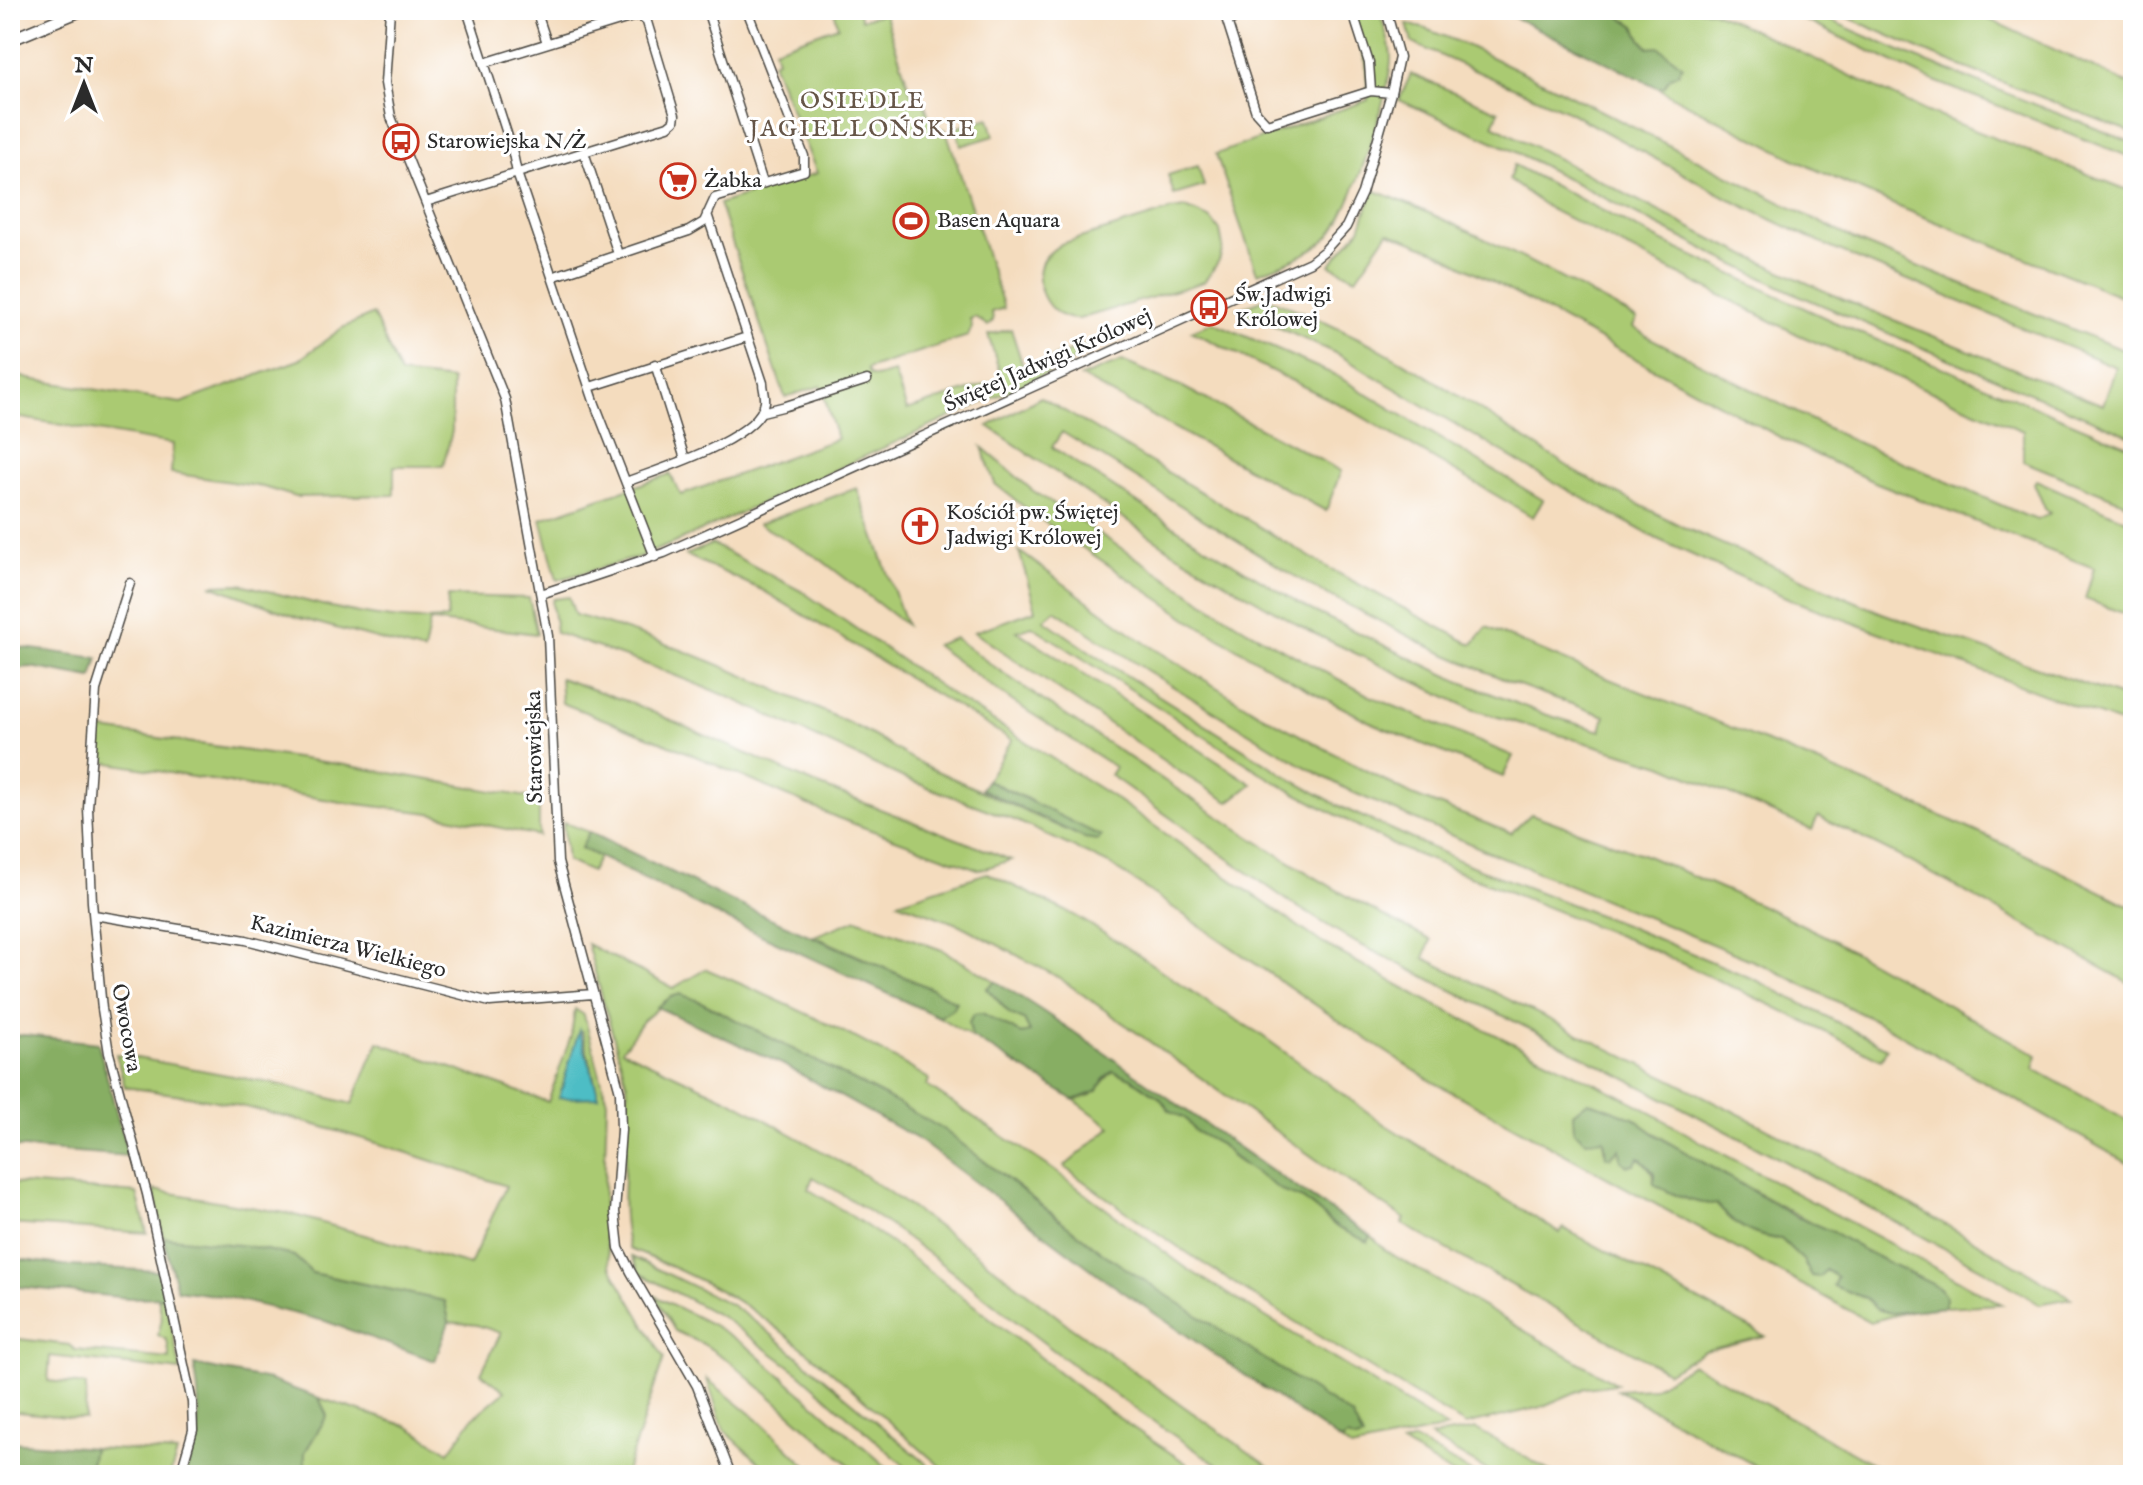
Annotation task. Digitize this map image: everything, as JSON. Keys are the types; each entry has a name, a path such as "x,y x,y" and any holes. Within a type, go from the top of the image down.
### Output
{"street":[{"path":"10,40 82,10"},
{"name":"Starowiejska","path":"390,10 385,67 391,117 505,399 541,594 550,664 558,862 620,1092 621,1130 615,1212 619,1248 697,1386 731,1475"},
{"path":"467,10 552,277 655,557"},
{"path":"536,10 547,43"},
{"path":"707,10 763,183"},
{"path":"552,277 689,231 704,222 715,198 804,171 806,165 747,10"},
{"path":"1260,10 1227,21 1260,119 1267,124 1371,91 1391,93"},
{"path":"1352,10 1369,63 1371,91"},
{"name":"Świętej Jadwigi Królowej","path":"541,594 655,557 1310,262 1337,239 1357,209 1399,57 1386,10"},
{"path":"426,202 668,126 674,121 675,115 647,22 639,15 484,63"},
{"path":"584,152 618,254"},
{"path":"626,482 728,442 762,412 765,401 763,383 707,214"},
{"path":"590,387 747,337"},
{"path":"655,364 685,459"},
{"path":"762,412 867,380"},
{"name":"Owocowa","path":"130,583 96,690 88,808 92,902 100,996 109,1053 147,1194 192,1402 193,1430 180,1475"},
{"name":"Kazimierza Wielkiego","path":"94,915 246,940 490,1002 593,994"}],"green space":[{"path":"834,10 858,10 861,20 884,13 913,98 922,96 932,126 946,130 1004,308 992,312 993,321 988,326 975,317 970,319 972,327 968,336 867,369 869,375 876,377 894,372 907,410 1002,379 988,335 1011,329 1024,369 1086,345 1089,351 1059,368 674,543 636,558 557,580 541,519 670,474 681,495 837,439 821,386 785,397 719,204 817,173 772,62 777,60 774,49 838,26"},
{"path":"1348,10 1379,10 1391,52 1384,96 1368,151 1348,204 1328,237 1304,254 1257,273 1216,154 1368,100 1366,63"},
{"path":"1499,10 1610,10 1635,26 1648,48 1659,47 1682,65 1665,86 1659,88"},
{"path":"1610,10 1711,10 1925,111 2133,192 2133,301 1899,207 1808,166 1677,99 1659,88 1678,73 1649,48 1635,26"},
{"path":"1783,10 1807,10 1909,55 2133,143 2133,158 1924,77"},
{"path":"1831,10 1969,10 2133,86 2133,133 1935,56"},
{"path":"1407,24 1468,46 1556,88 1861,243 2133,354 2133,437 1796,294 1508,148 1399,100 1411,74 1499,111 1493,125 1716,241 1842,299 2103,405 2116,367 1827,246 1739,204 1565,110 1412,43"},
{"path":"989,118 994,136 961,146 956,128"},
{"path":"1514,165 1661,241 1832,321 2133,448 2133,506 2023,461 2023,431 1799,335 1550,209 1509,180"},
{"path":"1198,166 1204,186 1174,195 1168,175"},
{"path":"1373,190 1441,218 1539,267 1637,319 1633,327 1650,338 1845,437 2038,520 2050,513 2045,509 2034,483 2036,480 2133,523 2133,617 2085,599 2094,568 1872,481 1789,442 1438,252 1388,232 1356,278 1330,265 1360,229"},
{"path":"1186,208 1211,219 1220,231 1223,247 1219,261 1204,282 1079,319 1060,315 1046,301 1041,292 1039,272 1042,262 1061,244"},
{"path":"1267,298 1371,344 1427,376 1583,476 1685,528 1882,613 2133,701 2133,728 1790,599 1657,539 1539,474 1337,354 1238,309"},
{"path":"373,314 400,374 452,380 452,431 443,466 394,466 394,495 296,497 263,487 171,473 173,444 10,416 10,373 29,379 181,403 299,360 342,328"},
{"path":"1213,322 1335,375 1543,500 1533,517 1347,408 1191,331"},
{"path":"1122,361 1183,387 1341,471 1326,511 1081,377"},
{"path":"1041,397 1332,570 1465,641 1473,644 1487,627 1947,818 2041,862 2133,908 2133,985 1909,861 1818,816 1812,830 1662,765 1474,710 1307,630 1172,551 988,426","holes":["1062,432 1309,585 1436,650 1510,682 1605,716 1601,731 1544,714 1456,680 1311,610 1193,539 1052,447"]},
{"path":"982,447 1032,490 1247,630 1370,696 1513,756 1503,777 1374,724 1301,686 1196,624 1037,517 995,484"},
{"path":"857,488 906,625 820,559 759,524"},
{"path":"712,544 803,592 955,697 1113,797 1322,943 1435,1005 1631,1101 2002,1304 1944,1307 1946,1298 1939,1288 1763,1196 1671,1144 1633,1118 1596,1138 1604,1139 1604,1150 1610,1157 1620,1149 1643,1161 1651,1171 1654,1184 1661,1188 1692,1201 1716,1204 1745,1229 1781,1239 1804,1261 1806,1267 1825,1270 1837,1277 1834,1286 1866,1298 1891,1313 1921,1308 1870,1322 1426,1078 1111,865 1017,821 906,779 727,696 556,633 553,599 569,597 575,615 647,637 751,679 863,730 928,767 1084,838 1028,799 987,780 1012,740 762,590 686,555"},
{"path":"1019,551 1145,643 1260,714 1412,795 1511,833 1531,814 1642,854 1825,936 2037,1055 2034,1069 2133,1124 2133,1166 1880,1023 1770,968 1352,792 1154,675 1055,610 1044,620 1296,782 1345,809 1472,866 1758,981 1887,1048 1881,1060 1644,946 1395,846 1280,785 1032,626 1017,631 1252,784 1229,802 974,632 1036,610"},
{"path":"241,584 316,604 399,619 447,618 448,596 529,598 537,634 430,621 424,652 299,618 211,585"},
{"path":"955,638 1059,711 1263,845 1328,885 1431,940 1424,958 1833,1163 2071,1298 2039,1304 1986,1271 1782,1160 1355,942 1291,903 1110,775 1115,767 1012,701 935,645"},
{"path":"10,646 98,658 92,678 31,667 10,669"},
{"path":"560,678 632,703 813,783 1011,860 980,870 838,818 670,745 562,703"},
{"path":"97,729 344,765 539,799 539,836 430,813 341,802 98,761"},
{"path":"987,780 1101,836 1097,840 1084,838 981,789"},
{"path":"563,822 589,832 581,848 599,857 591,872 567,861"},
{"path":"589,832 729,900 956,1002 952,1009 939,1017 713,913 581,848"},
{"path":"987,873 1074,915 1128,948 1257,1032 1384,1124 1560,1233 1563,1228 1765,1336 1704,1351 1668,1372 1402,1224 1405,1219 1058,977 960,925 898,902"},
{"path":"857,919 942,950 995,981 987,989 1010,1014 1024,1020 1030,1032 1021,1034 982,1013 974,1014 969,1022 972,1037 939,1017 952,1009 932,989 814,936"},
{"path":"587,944 673,988 706,969 820,1020 902,1063 929,1079 927,1086 1048,1166 1189,1270 1447,1428 1351,1449 1341,1441 1347,1436 1197,1317 1104,1254 944,1130 699,1001 671,997 643,1021 622,1050 734,1102 864,1175 1274,1470 1256,1475 1232,1475 1076,1367 882,1220 813,1177 808,1189 918,1263 1106,1409 1204,1475 951,1475 833,1373 759,1315 696,1278 629,1249 623,1209 627,1084"},
{"path":"995,981 1371,1236 1368,1242 1338,1228 1303,1199 1286,1193 1248,1168 1223,1146 1195,1131 1186,1119 1168,1109 1160,1098 1131,1078 1113,1071 1103,1080 1098,1091 1074,1100 972,1037 969,1022 974,1014 982,1013 1021,1034 1030,1032 1024,1020 1010,1014 987,988"},
{"path":"680,994 884,1096 944,1130 1104,1254 1352,1416 1363,1438 1356,1440 1347,1437 1341,1441 1103,1278 916,1138 782,1064 657,1007"},
{"path":"575,1009 584,1015 607,1101 603,1221 610,1266 664,1358 625,1475 305,1475 305,1452 327,1416 319,1398 407,1426 449,1452 473,1418 505,1391 481,1373 501,1333 477,1325 449,1322 445,1301 312,1273 294,1256 163,1237 154,1190 291,1214 470,1265 506,1186 294,1119 210,1100 125,1087 116,1054 281,1085 352,1104 378,1042 548,1102 571,1036","holes":["579,1031 582,1031 599,1097 559,1098"]},
{"path":"10,1036 98,1043 128,1156 10,1147"},
{"path":"1113,1071 1131,1078 1160,1098 1168,1109 1186,1119 1195,1131 1223,1146 1232,1157 1286,1193 1303,1199 1338,1228 1367,1241 1371,1236 1386,1251 1617,1384 1585,1388 1541,1407 1466,1425 1312,1332 1161,1235 1064,1167 1111,1127 1074,1100 1091,1095"},
{"path":"1588,1101 1633,1118 1659,1137 1797,1217 1833,1232 1940,1288 1946,1298 1944,1307 1891,1313 1876,1309 1866,1298 1833,1286 1837,1277 1826,1270 1819,1277 1811,1276 1804,1261 1781,1239 1745,1229 1716,1204 1684,1198 1654,1184 1654,1173 1639,1157 1634,1165 1627,1166 1621,1160 1620,1149 1606,1157 1604,1139 1586,1141 1574,1131 1573,1113"},
{"path":"10,1183 137,1193 147,1233 10,1224"},
{"path":"163,1237 248,1246 294,1256 312,1273 445,1301 449,1322 435,1361 325,1321 222,1296 177,1290"},
{"path":"632,1257 730,1304 765,1329 940,1475 915,1475 799,1373 724,1318 639,1273"},
{"path":"10,1258 70,1266 158,1271 165,1297 129,1298 10,1286"},
{"path":"655,1296 713,1325 748,1347 896,1475 861,1475 732,1363 675,1331"},
{"path":"165,1297 181,1371 50,1356 48,1381 86,1385 85,1419 10,1411 10,1338 69,1345 75,1350 170,1359 167,1340 158,1335 162,1318 158,1298"},
{"path":"1693,1364 1893,1475 1772,1475 1618,1390 1653,1388"},
{"path":"194,1365 269,1380 319,1398 327,1416 305,1452 305,1475 185,1475 198,1421"},
{"path":"707,1379 763,1424 816,1475 773,1475 724,1430"},
{"path":"1476,1429 1556,1475 1495,1475 1430,1437"},
{"path":"1414,1440 1476,1475 1454,1475 1402,1444"},
{"path":"10,1442 93,1448 88,1475 10,1475"},
{"path":"93,1448 177,1453 170,1475 88,1475"}],"water":[{"path":"579,1030 599,1097 559,1098"}],"place":[{"name":"Starowiejska N/Ż","path":"401,142"},
{"name":"Żabka","path":"678,181"},
{"name":"Basen Aquara","path":"911,221"},
{"name":"Św.Jadwigi Królowej","path":"1209,308"},
{"name":"Kościół pw. Świętej Jadwigi Królowej","path":"920,526"}],"district":[{"name":"OSIEDLE JAGIELLOŃSKIE","path":"863,115"}]}
